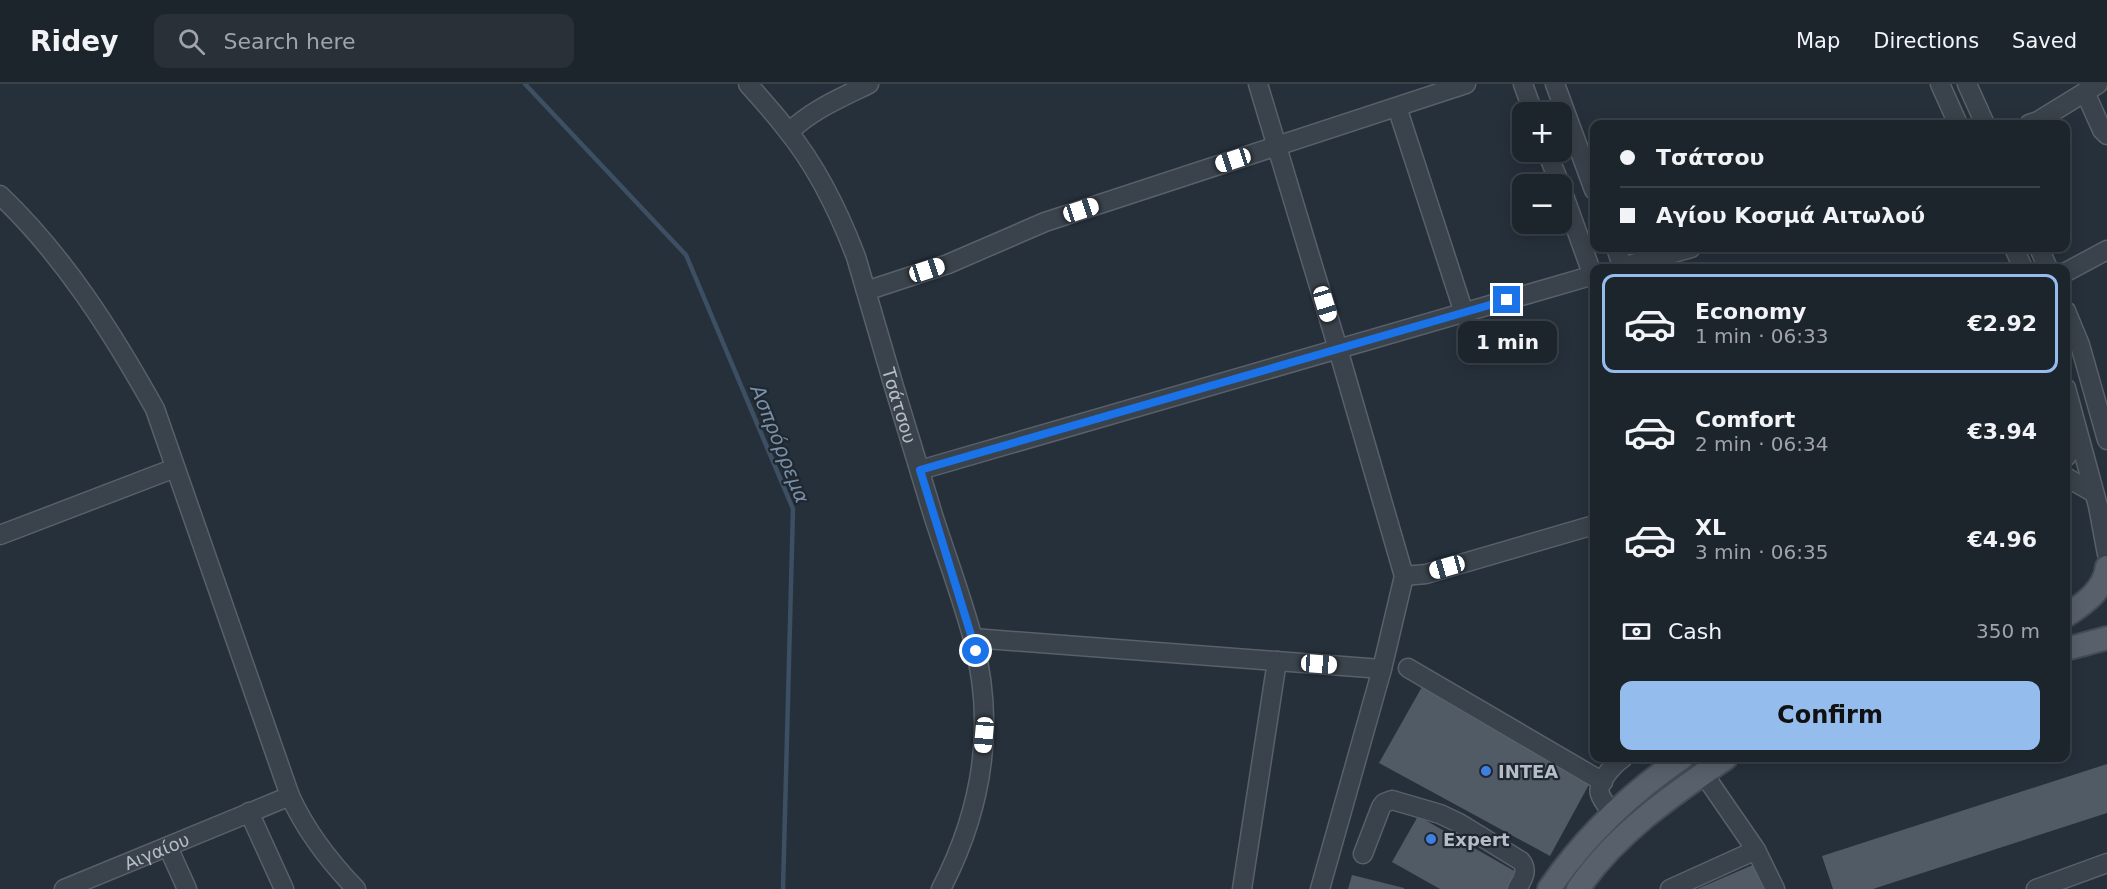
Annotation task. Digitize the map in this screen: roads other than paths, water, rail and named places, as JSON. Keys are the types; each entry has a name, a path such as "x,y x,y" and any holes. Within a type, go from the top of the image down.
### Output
{"main road":[{"path":"2070,613 2092,597 2106,575 2107,567"},
{"path":"2070,615 2107,604"},
{"path":"2073,647 2107,638"},
{"path":"2073,647 2098,645 2107,648"},
{"path":"1549,889 1589,838 1656,775 1674,762"},
{"path":"1578,889 1592,869 1630,831 1675,793 1720,762"}],"street":[{"name":"Τσάτσου","path":"748,84 789,132 821,182 844,225 973,638 979,664 984,711 980,775 977,797 966,836 941,889"},
{"path":"1258,84 1404,576 1382,669 1320,889"},
{"path":"866,291 948,264 1046,222 1466,84"},
{"path":"1523,84 1529,102"},
{"path":"1555,84 1590,179"},
{"path":"1940,84 1956,120"},
{"path":"1967,84 1983,120"},
{"path":"789,132 805,117 856,87"},
{"path":"2039,120 2092,88 2102,130 2107,135"},
{"path":"1397,107 1464,313"},
{"path":"0,195 68,271 129,363 155,409 290,796 298,814 317,842 356,889"},
{"path":"1572,217 1590,266"},
{"path":"2070,270 2107,250"},
{"path":"1635,264 1676,252"},
{"path":"920,470 1590,278"},
{"path":"2070,320 2104,416 2107,440"},
{"path":"2070,419 2079,440 2094,492 2107,554"},
{"path":"2070,452 2079,440"},
{"path":"0,535 175,468"},
{"path":"2070,479 2094,492"},
{"path":"1404,576 1426,574 1590,526"},
{"path":"973,638 1382,669"},
{"path":"1242,889 1277,661"},
{"path":"1408,668 1603,782"},
{"path":"1614,814 1600,794 1600,787 1620,762"},
{"path":"1703,773 1756,850 1775,889"},
{"name":"Αιγαίου","path":"64,889 86,885 168,847 290,796"},
{"path":"1363,854 1383,803 1392,800 1440,814 1521,861 1525,869 1524,887"},
{"path":"249,812 284,889"},
{"path":"168,847 187,889"},
{"path":"1670,889 1756,850"},
{"path":"2036,889 2107,864"}],"waterway":[{"name":"Ασπρόρρεμα","path":"525,84 686,255 793,509 783,889"}],"place":[{"name":"INTEA","path":"1486,771"},
{"name":"Expert","path":"1431,839"}]}
